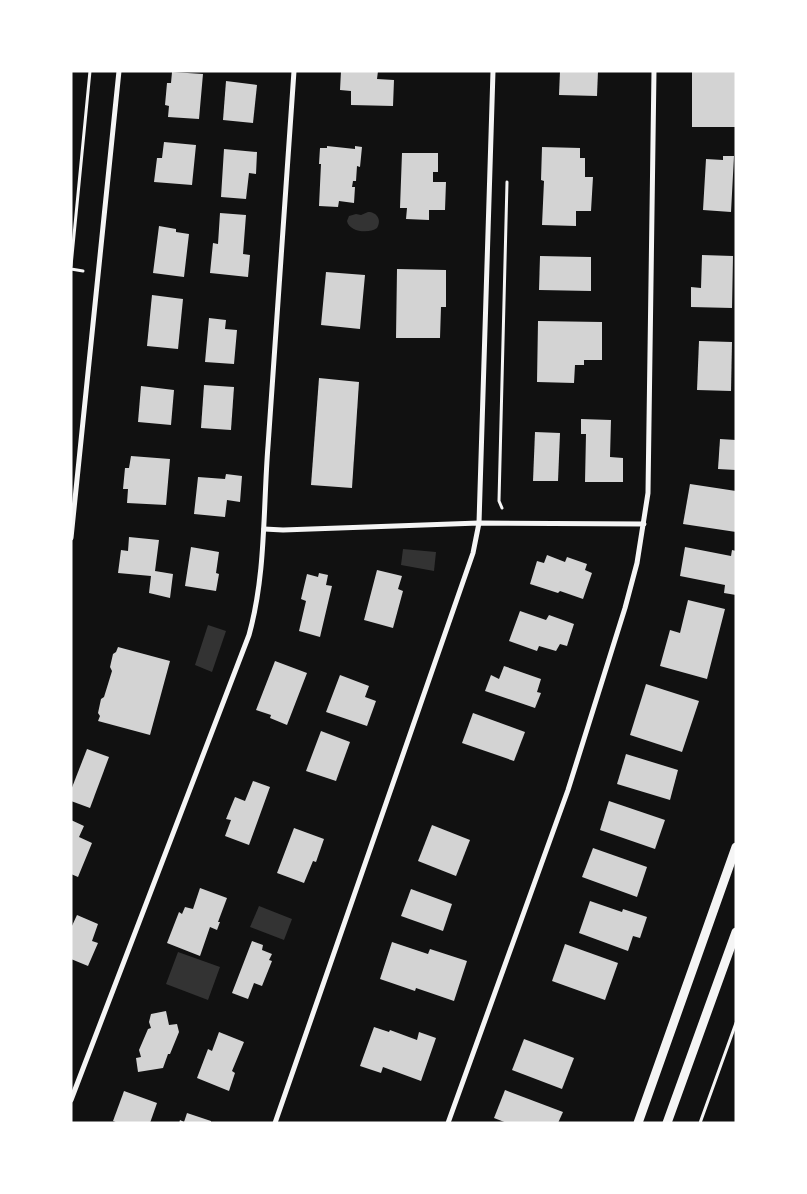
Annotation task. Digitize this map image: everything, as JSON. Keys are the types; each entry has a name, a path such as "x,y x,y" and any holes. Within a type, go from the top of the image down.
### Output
{"street":[{"path":"71,538 119,71"},
{"path":"71,1100 249,635 259,593 294,71"},
{"path":"275,1123 473,553 478,523 492,71"},
{"path":"448,1123 568,790 625,608 637,563 648,493 654,71"},
{"path":"264,529 284,530 478,523 644,524"},
{"path":"638,1123 736,847"},
{"path":"668,1123 736,932"}],"path":[{"path":"71,266 90,71"},
{"path":"507,179 500,501 502,508 507,513"},
{"path":"700,1123 736,1023"}],"shaded area":[{"path":"368,212 374,213 378,217 377,228 369,231 360,231 351,228 347,221 349,216"},
{"path":"403,549 436,552 434,571 401,565"},
{"path":"208,625 226,631 212,672 195,665"},
{"path":"259,906 292,919 284,940 250,927"},
{"path":"178,952 220,967 208,1000 166,984"}],"building":[{"path":"341,71 378,71 377,79 394,80 393,106 351,105 351,91 340,90"},
{"path":"560,71 598,71 597,96 559,95"},
{"path":"172,72 203,74 199,119 168,117 169,106 165,105 167,83 171,83"},
{"path":"692,72 736,72 736,127 692,127"},
{"path":"226,81 257,85 253,123 223,120"},
{"path":"164,142 196,145 192,185 154,182 157,158 162,158"},
{"path":"327,146 355,149 355,146 362,147 360,167 357,166 356,181 353,181 352,187 355,187 354,203 339,201 338,207 319,206 320,148 327,148"},
{"path":"542,147 580,148 580,158 585,158 585,177 593,177 591,211 576,211 576,226 542,225 544,181 541,180"},
{"path":"224,149 257,152 256,174 249,173 246,199 221,197"},
{"path":"402,153 438,153 438,172 433,172 433,182 446,182 445,210 429,210 429,220 406,219 407,208 400,208"},
{"path":"723,156 734,156 731,212 703,210 706,159 723,160"},
{"path":"220,213 246,215 243,254 250,255 248,277 210,273 213,243 218,244"},
{"path":"159,226 189,234 184,277 153,273"},
{"path":"702,255 733,256 732,308 691,307 691,287 701,288"},
{"path":"540,256 591,257 591,291 539,290"},
{"path":"397,269 446,270 446,307 441,307 440,338 396,338"},
{"path":"326,272 365,275 360,329 321,325"},
{"path":"152,295 183,299 178,349 147,346"},
{"path":"209,318 226,320 225,329 237,330 234,364 205,362"},
{"path":"538,321 602,322 602,360 584,360 584,365 575,365 574,383 537,382"},
{"path":"699,341 732,342 731,391 697,390"},
{"path":"319,378 359,382 352,488 311,485"},
{"path":"204,385 234,387 231,430 201,428"},
{"path":"141,386 174,390 171,425 138,422"},
{"path":"581,419 611,420 610,457 623,458 623,482 585,482 586,434 581,434"},
{"path":"535,432 560,433 558,481 533,481"},
{"path":"720,439 736,440 736,470 718,469"},
{"path":"131,456 170,459 166,505 127,503 128,489 123,489 125,468 129,468"},
{"path":"226,474 242,476 240,502 227,500 225,517 194,514 198,477 225,479"},
{"path":"690,484 736,491 736,532 683,524"},
{"path":"129,537 159,540 155,571 173,574 170,598 149,593 151,576 118,573 121,550 128,551"},
{"path":"191,547 219,552 216,573 219,574 216,591 185,586"},
{"path":"685,547 731,556 732,550 736,551 736,595 724,593 725,585 680,576"},
{"path":"547,555 565,562 567,557 587,564 585,570 592,573 583,599 530,584 537,561 544,563"},
{"path":"377,570 402,576 398,589 403,591 393,628 364,620"},
{"path":"319,573 328,575 326,585 332,586 320,637 299,631 306,601 301,599 307,574 318,577"},
{"path":"688,600 725,609 707,679 660,666 670,630 680,633"},
{"path":"520,611 546,620 549,615 574,624 567,646 560,644 556,651 539,646 537,651 509,641"},
{"path":"118,647 170,661 150,735 98,721 101,699 104,697 112,671 110,667 113,654"},
{"path":"275,661 307,673 287,725 270,718 271,715 256,710"},
{"path":"504,666 541,679 537,692 541,693 535,708 485,691 491,675 499,679"},
{"path":"340,675 369,686 365,697 376,701 367,726 326,712"},
{"path":"646,684 699,701 682,752 630,735"},
{"path":"473,713 525,732 514,761 462,743"},
{"path":"321,731 350,742 336,781 306,771"},
{"path":"87,749 109,757 90,808 71,801 71,790"},
{"path":"626,754 678,770 670,800 617,784"},
{"path":"253,781 270,787 249,845 225,836 231,820 226,819 235,797 245,801"},
{"path":"609,801 665,820 655,849 600,830"},
{"path":"71,820 84,826 79,837 92,843 78,877 71,874"},
{"path":"432,825 470,840 456,876 418,861"},
{"path":"294,828 324,839 316,862 313,861 304,883 277,873"},
{"path":"593,848 647,867 637,897 582,877"},
{"path":"200,888 227,898 217,930 210,927 200,956 167,943 179,912 182,914 185,907 193,909"},
{"path":"411,889 452,904 443,931 401,916"},
{"path":"590,901 622,912 623,909 647,917 640,938 633,936 628,951 579,933"},
{"path":"77,915 98,924 92,941 98,943 88,966 71,959 71,928"},
{"path":"252,941 263,945 262,950 272,954 269,960 272,961 262,986 254,983 248,999 232,993"},
{"path":"392,942 428,954 430,949 467,961 454,1001 416,988 415,991 380,979"},
{"path":"565,944 618,963 605,1000 552,981"},
{"path":"166,1011 169,1025 177,1024 179,1032 170,1054 168,1054 163,1068 138,1072 136,1058 141,1057 139,1050 148,1029 151,1028 149,1022 151,1014"},
{"path":"374,1027 389,1032 390,1030 417,1040 419,1032 436,1038 421,1081 383,1067 381,1073 360,1066"},
{"path":"219,1032 244,1042 232,1071 235,1073 229,1091 197,1078 208,1049 212,1051"},
{"path":"524,1039 574,1058 562,1089 512,1070"},
{"path":"505,1090 563,1112 558,1123 507,1123 494,1118"},
{"path":"124,1091 157,1103 150,1123 118,1123 113,1121"},
{"path":"187,1113 211,1121 211,1123 179,1123 180,1120 184,1122"}]}
